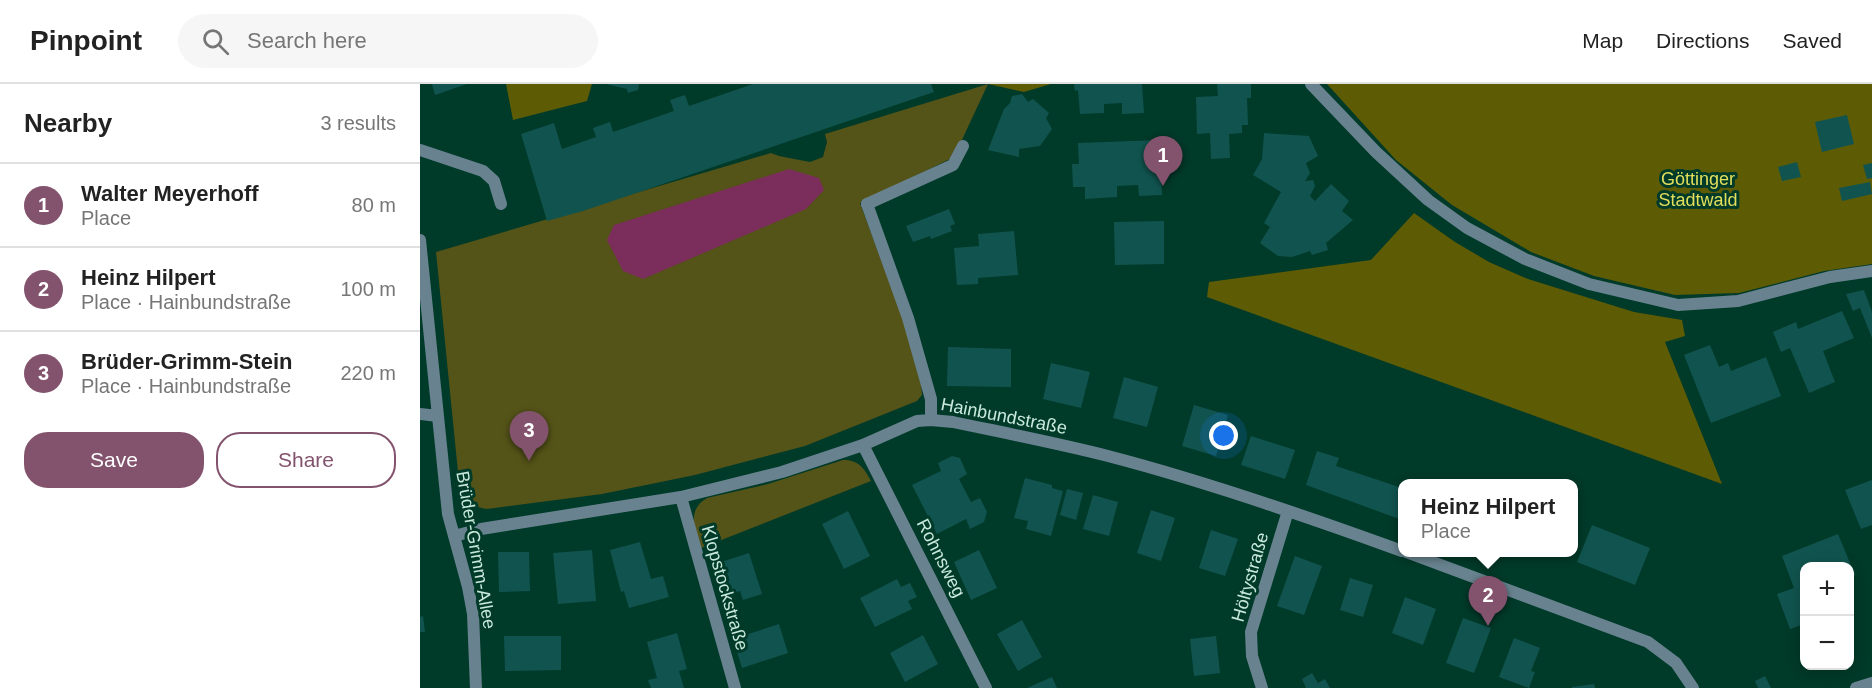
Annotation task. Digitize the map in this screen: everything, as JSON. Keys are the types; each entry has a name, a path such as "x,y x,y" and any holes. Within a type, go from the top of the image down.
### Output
{"street":[{"path":"1311,84 1377,152 1428,200 1467,228 1525,259 1589,284 1678,305 1738,301 1830,277 1872,272"},
{"path":"931,420 931,399 908,318 867,204 953,165 963,147"},
{"path":"420,150 483,171 494,181 501,204"},
{"name":"Brüder-Grimm-Allee","path":"420,240 448,514 473,614 476,688"},
{"path":"420,414 438,416"},
{"name":"Hainbundstraße","path":"454,536 481,529 681,497 782,472 863,445 917,421 931,420 953,422 1109,456 1288,511 1398,550"},
{"name":"Rohnsweg","path":"863,445 986,688"},
{"name":"Klopstockstraße","path":"681,497 735,688"},
{"name":"Höltystraße","path":"1262,688 1252,656 1251,632 1288,511"},
{"name":"Hainbundstraße","path":"1418,557 1648,642 1676,663 1693,688"},
{"path":"1856,688 1872,683"}],"shaded area":[{"path":"988,84 954,157 860,203 903,319 921,383 922,395 917,401 805,446 695,475 602,494 487,509 471,504 463,496 460,492 436,252 771,153 810,162 823,157 827,142 825,134"},
{"path":"789,169 819,178 824,190 806,209 643,279 623,271 607,240 614,225"},
{"path":"843,460 853,461 860,466 871,481 701,548 694,514 700,503 707,498 768,484"}],"green space":[{"path":"506,84 592,84 587,101 513,120"},
{"path":"988,84 1051,84 1024,92"},
{"name":"Göttinger Stadtwald","path":"1327,84 1872,84 1872,264 1824,271 1739,293 1675,295 1594,276 1531,252 1452,205 1396,160"},
{"path":"1414,213 1455,242 1489,262 1528,279 1634,312 1682,320 1685,336 1665,342 1722,484 1207,297 1209,282 1371,260"}],"building":[{"path":"432,84 467,84 435,95"},
{"path":"606,84 639,84 638,90 628,93 627,89"},
{"path":"753,84 931,84 934,92 583,211 547,221 521,134 554,123 562,149 596,137 593,128 610,122 613,132 674,111 670,100 685,95 689,106"},
{"path":"1074,84 1142,84 1144,113 1122,114 1122,103 1104,104 1104,113 1080,114 1078,90 1075,91"},
{"path":"1217,84 1251,84 1251,98 1247,98 1248,125 1242,125 1242,133 1229,134 1230,158 1211,159 1210,133 1197,134 1196,97 1218,96"},
{"path":"1022,94 1028,102 1033,99 1049,113 1046,118 1052,129 1040,146 1019,149 1019,157 988,150 1004,109 1010,103 1012,96"},
{"path":"1847,115 1854,144 1822,152 1815,122"},
{"path":"1264,133 1309,136 1318,156 1306,163 1310,173 1305,181 1313,180 1315,186 1310,196 1315,201 1331,184 1349,201 1342,211 1353,220 1326,243 1328,250 1312,255 1310,251 1292,257 1278,256 1260,243 1270,227 1264,223 1281,192 1253,175 1262,159"},
{"path":"1160,140 1162,195 1139,196 1138,185 1117,186 1117,197 1085,199 1085,187 1073,187 1072,164 1079,164 1078,143"},
{"path":"1797,162 1801,177 1782,181 1778,167"},
{"path":"1872,163 1872,178 1867,179 1863,165"},
{"path":"1870,182 1872,194 1842,201 1839,188"},
{"path":"949,209 955,224 950,226 952,231 931,239 930,236 913,242 906,226"},
{"path":"1164,221 1164,264 1115,265 1114,222"},
{"path":"1014,231 1018,275 978,278 978,284 957,285 954,248 979,246 978,234"},
{"path":"1864,290 1872,312 1872,338 1860,308 1853,311 1846,294"},
{"path":"1842,311 1854,338 1823,351 1835,382 1809,393 1790,348 1781,352 1773,332 1796,322 1798,329"},
{"path":"1710,345 1719,367 1728,363 1731,371 1766,357 1781,396 1711,423 1684,355"},
{"path":"948,347 1011,349 1011,387 947,386"},
{"path":"1051,363 1090,372 1081,408 1043,399"},
{"path":"1124,377 1158,387 1147,427 1113,418"},
{"path":"1194,405 1228,415 1216,456 1182,446"},
{"path":"1251,436 1295,450 1285,479 1241,465"},
{"path":"1317,451 1339,458 1336,466 1398,487 1398,519 1306,485"},
{"path":"952,456 960,458 967,474 959,479 971,502 980,498 987,512 984,522 970,529 966,519 937,534 912,485 941,471 938,463"},
{"path":"1025,478 1052,485 1052,488 1063,491 1051,536 1026,529 1028,521 1014,518"},
{"path":"1872,480 1872,525 1861,529 1845,490"},
{"path":"1067,489 1083,493 1076,520 1060,515"},
{"path":"1093,495 1118,502 1109,536 1083,529"},
{"path":"1151,510 1175,518 1161,561 1137,553"},
{"path":"848,511 870,556 844,569 822,524"},
{"path":"1592,525 1650,548 1635,585 1577,562"},
{"path":"1211,530 1238,539 1225,576 1199,568"},
{"path":"1838,534 1850,562 1800,562 1800,625 1790,629 1777,594 1794,588 1782,556"},
{"path":"640,542 651,579 663,576 669,597 629,608 624,591 621,592 610,550"},
{"path":"592,550 596,601 558,604 553,553"},
{"path":"979,550 997,588 971,600 954,562"},
{"path":"498,552 529,552 530,591 499,592"},
{"path":"749,553 762,594 743,600 740,591 730,594 726,582 721,583 715,564"},
{"path":"1295,556 1322,566 1304,615 1277,606"},
{"path":"1350,578 1373,585 1363,617 1340,610"},
{"path":"897,579 901,587 910,583 917,597 908,601 912,609 875,627 860,598"},
{"path":"1405,597 1436,609 1423,645 1392,633"},
{"path":"423,616 425,632 420,632 420,617"},
{"path":"1463,618 1491,628 1474,673 1446,663"},
{"path":"1022,620 1042,657 1018,671 997,634"},
{"path":"779,624 788,653 742,668 733,639"},
{"path":"677,633 687,669 679,671 684,688 651,688 648,680 657,678 647,642"},
{"path":"923,635 938,664 905,682 890,653"},
{"path":"504,636 561,636 561,670 505,671"},
{"path":"1216,636 1220,673 1194,676 1190,639"},
{"path":"1514,638 1540,648 1531,671 1535,672 1529,688 1499,677"},
{"path":"1312,673 1318,683 1325,679 1330,688 1306,688 1302,679"},
{"path":"1765,676 1771,688 1758,688 1755,681"},
{"path":"1052,677 1057,688 1027,688"},
{"path":"1594,684 1595,688 1572,688 1572,687"}],"place":[{"name":"Walter Meyerhoff","path":"1163,186"},
{"name":"Brüder-Grimm-Stein","path":"529,461"},
{"name":"Heinz Hilpert","path":"1488,626"}]}
